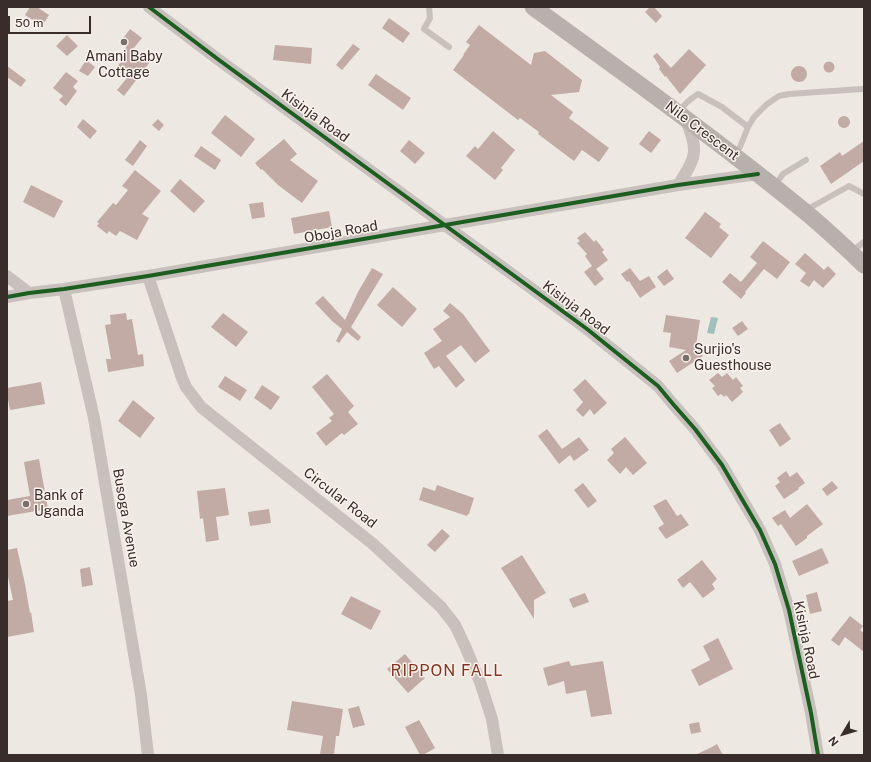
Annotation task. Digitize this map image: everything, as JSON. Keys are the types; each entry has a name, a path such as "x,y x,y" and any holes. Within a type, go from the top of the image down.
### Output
{"street":[{"name":"Kisinja Road","path":"149,7 219,60 587,329 658,386 695,429 722,465 760,530 775,564 790,610 818,755"},
{"name":"Nile Crescent","path":"533,7 681,114 804,211 857,247 864,265"},
{"path":"678,185 689,168 694,153 694,141 681,114"},
{"name":"Oboja Road","path":"7,297 148,276 678,185 758,174"},
{"path":"7,276 29,293"},
{"name":"Circular Road","path":"148,276 182,378 186,387 201,407 373,544 441,607 455,625 480,682 492,719 498,755"},
{"name":"Busoga Avenue","path":"64,289 94,418 141,695 148,755"}],"lane":[{"path":"429,7 430,18 424,29 449,47"},
{"path":"733,155 740,147 748,127 754,117 767,104 779,96 862,89"},
{"path":"681,114 684,104 698,94 722,106 748,127"},
{"path":"774,187 783,174 806,160"},
{"path":"804,211 850,186 864,194"}],"water":[{"path":"711,317 718,318 714,334 707,333"}],"building":[{"path":"30,7 37,7 49,15 42,26 25,15"},
{"path":"650,7 654,7 662,16 656,23 645,12"},
{"path":"389,18 410,33 403,43 382,28"},
{"path":"479,25 531,65 534,53 545,51 582,80 579,92 551,95 573,112 569,118 609,148 599,162 582,150 574,161 538,134 539,132 520,118 518,120 453,70 470,45 466,42"},
{"path":"130,29 142,38 133,49 150,62 124,96 117,90 127,78 115,69 124,58 120,56 127,46 121,41"},
{"path":"67,35 78,46 67,56 56,46"},
{"path":"353,44 360,49 342,70 336,65"},
{"path":"275,45 312,48 311,64 273,60"},
{"path":"689,49 706,65 680,94 659,69 660,67 653,56 657,53 671,68"},
{"path":"86,60 95,67 88,76 79,71"},
{"path":"829,61 833,63 835,67 833,71 829,73 825,71 823,67 825,63"},
{"path":"7,66 26,80 21,87 7,77"},
{"path":"796,66 802,66 807,71 805,80 802,82 796,82 791,77 791,71"},
{"path":"66,72 78,81 73,87 77,91 66,106 59,100 63,96 53,88"},
{"path":"376,74 411,98 403,110 368,85"},
{"path":"225,115 255,139 241,157 211,133"},
{"path":"846,116 849,117 849,127 842,128 839,127 838,120 839,117"},
{"path":"83,119 97,131 90,139 77,127"},
{"path":"158,119 164,125 159,131 152,125"},
{"path":"493,131 515,150 501,168 503,170 495,180 466,156 475,146 478,149"},
{"path":"649,131 661,140 651,153 639,144"},
{"path":"284,139 297,154 290,160 318,181 302,203 278,185 255,163"},
{"path":"140,140 147,146 133,166 125,160"},
{"path":"409,140 425,153 415,164 400,151"},
{"path":"864,141 864,161 831,184 820,166 840,152 842,156"},
{"path":"201,146 221,160 215,170 194,156"},
{"path":"135,170 161,191 142,214 149,218 137,240 120,231 116,236 109,231 107,234 97,226 99,223 97,222 113,203 116,205 128,190 122,186"},
{"path":"180,179 205,201 194,213 170,191"},
{"path":"31,185 63,201 54,218 23,202"},
{"path":"263,202 265,217 252,219 249,204"},
{"path":"329,211 332,227 294,234 291,218"},
{"path":"705,212 721,224 719,227 729,235 711,258 685,238"},
{"path":"585,232 594,242 596,240 604,250 602,252 608,260 596,269 604,279 595,286 584,272 592,266 585,256 587,254 577,243 580,241 577,238"},
{"path":"763,241 790,262 777,279 764,269 741,299 722,282 730,273 741,282 757,263 750,257"},
{"path":"805,253 824,270 828,266 836,274 823,288 814,280 809,287 800,281 806,273 795,264"},
{"path":"372,268 383,274 351,327 361,337 358,341 347,332 339,343 336,341 342,329 315,303 323,296 345,320 358,292"},
{"path":"630,268 640,281 649,276 656,287 640,298 629,281 627,282 621,274"},
{"path":"667,269 674,279 664,286 657,277"},
{"path":"393,287 417,309 402,327 377,305"},
{"path":"450,303 463,314 490,351 475,363 461,345 446,356 465,380 456,388 439,366 434,369 424,353 442,341 433,329 450,317 443,311"},
{"path":"126,313 127,320 132,319 138,355 143,354 144,366 108,372 106,359 111,359 105,325 111,324 110,315"},
{"path":"223,313 248,332 236,347 211,327"},
{"path":"666,315 700,320 696,345 703,356 677,373 669,361 686,350 669,347 671,333 663,332"},
{"path":"742,321 748,329 738,336 732,328"},
{"path":"718,373 722,377 727,373 733,380 736,377 743,386 740,388 743,392 732,402 726,395 724,397 721,394 718,396 712,388 715,386 709,380"},
{"path":"327,374 354,406 348,412 358,424 344,435 342,433 326,446 316,433 332,421 329,418 334,414 312,387"},
{"path":"225,376 247,390 240,401 218,387"},
{"path":"585,379 607,403 594,415 590,409 583,417 576,410 583,402 573,390"},
{"path":"41,382 45,404 10,410 7,388"},
{"path":"262,385 280,397 271,410 254,398"},
{"path":"133,400 155,418 140,438 118,421"},
{"path":"780,423 791,439 780,447 769,430"},
{"path":"547,429 562,449 579,437 589,450 574,461 570,455 559,464 538,436"},
{"path":"625,437 647,463 633,475 626,467 620,474 607,460 614,453 611,449"},
{"path":"39,459 48,509 7,516 7,500 30,496 24,462"},
{"path":"786,471 790,477 797,472 805,483 784,499 775,486 780,482 777,478"},
{"path":"832,481 838,488 827,496 822,489"},
{"path":"583,483 597,501 588,508 574,490"},
{"path":"437,485 474,498 469,514 467,516 419,500 423,487 435,491"},
{"path":"225,488 229,515 216,517 219,540 206,542 203,518 200,519 197,491"},
{"path":"666,499 677,516 681,514 689,525 666,539 658,528 664,524 653,506"},
{"path":"807,504 823,524 796,546 781,524 778,526 772,518 785,510 790,518"},
{"path":"269,509 271,523 250,526 248,512"},
{"path":"442,529 450,536 435,552 427,545"},
{"path":"17,548 34,632 7,637 7,601 13,600 7,577 7,550"},
{"path":"822,548 829,563 799,576 792,561"},
{"path":"522,555 546,593 534,600 534,619 501,568"},
{"path":"702,560 717,579 712,584 715,589 703,598 690,582 683,588 677,580"},
{"path":"90,567 93,585 82,587 80,569"},
{"path":"817,592 822,611 810,614 806,595"},
{"path":"585,593 589,602 573,608 569,599"},
{"path":"351,596 381,611 371,630 341,614"},
{"path":"850,616 863,626 860,630 864,633 864,652 845,637 839,646 831,640"},
{"path":"718,638 733,669 699,686 691,670 710,660 703,646"},
{"path":"405,654 425,678 408,693 387,669"},
{"path":"569,661 571,666 603,661 612,714 591,717 586,690 566,694 564,681 548,686 543,668"},
{"path":"292,701 343,709 339,736 336,736 334,755 320,754 323,736 287,730"},
{"path":"359,706 365,725 353,728 348,709"},
{"path":"419,720 435,748 423,755 420,755 405,727"},
{"path":"699,722 701,732 691,734 689,724"},
{"path":"717,744 723,755 695,755 712,747"}],"cycle path":[{"path":"149,7 219,60 587,329 658,386 695,429 722,465 760,530 775,564 789,610 811,713 818,755"},
{"path":"7,297 148,276 678,185 758,174"}],"place":[{"name":"Amani Baby Cottage","path":"124,42"},
{"name":"Surjio's Guesthouse","path":"686,358"},
{"name":"Bank of Uganda","path":"26,504"}],"district":[{"name":"RIPPON FALL","path":"447,671"}]}
